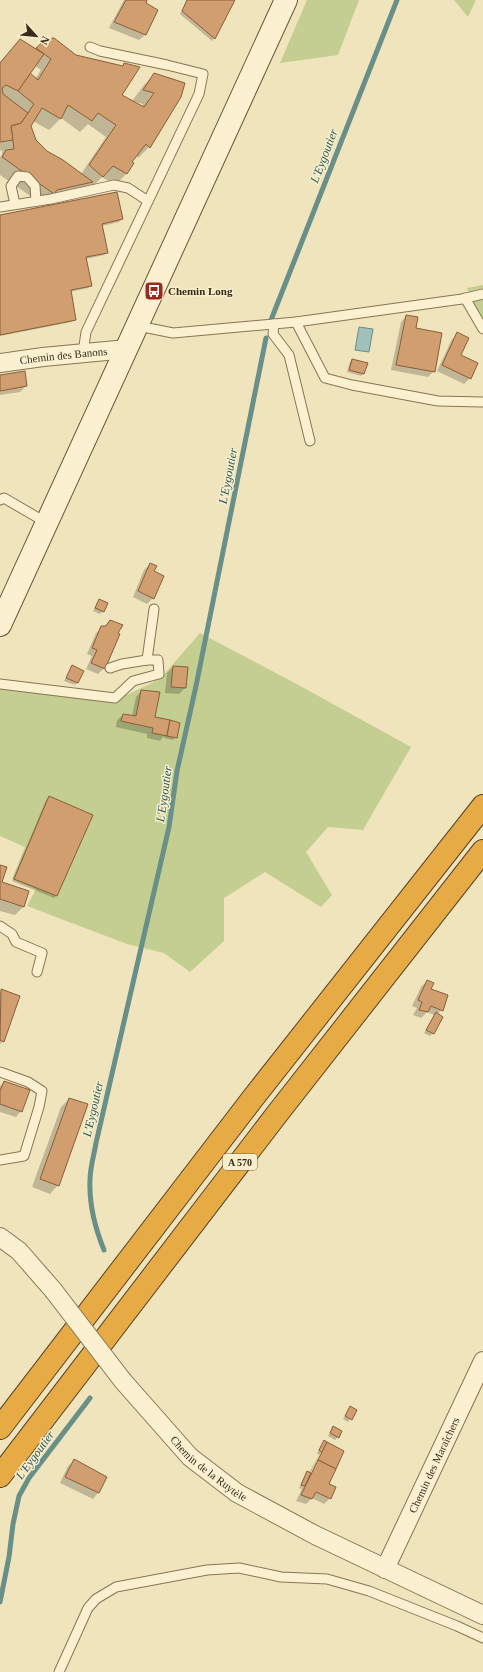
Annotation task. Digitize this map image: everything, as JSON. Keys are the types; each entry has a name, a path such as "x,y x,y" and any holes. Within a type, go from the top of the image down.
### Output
{"highway":[{"name":"A 570","path":"0,1428 253,1098 442,856 483,806"},
{"name":"A 570","path":"0,1476 282,1107 483,851"}],"main road":[{"path":"0,625 286,0"}],"street":[{"name":"Chemin des Banons","path":"0,363 83,353 127,350"},
{"name":"Chemin de la Ruytèle","path":"0,1237 19,1251 53,1290 123,1380 190,1456 237,1492 315,1535 483,1615"},
{"name":"Chemin des Maraîchers","path":"386,1569 483,1361"}],"lane":[{"path":"83,353 86,332 199,94 203,74 167,65 100,52 90,47"},
{"path":"16,204 10,186 18,176 27,177 35,186 36,201"},
{"path":"0,207 51,199 114,185 128,188 148,201"},
{"path":"138,326 173,333 296,322 465,298 483,294"},
{"path":"465,298 483,329"},
{"path":"296,322 325,378 352,385 438,401 482,402"},
{"path":"274,324 273,334 289,355 310,441"},
{"path":"0,500 4,498 47,523"},
{"path":"147,660 154,609"},
{"path":"0,684 115,698 133,681 159,674 158,660 147,660 122,664 110,668"},
{"path":"0,926 12,934 16,942 42,953 37,972"},
{"path":"0,1072 28,1082 42,1091 39,1107 24,1156 0,1160"},
{"path":"59,1672 88,1608 96,1599 116,1587 207,1570 239,1568 281,1577 327,1579 375,1594 457,1626 483,1638"}],"green space":[{"path":"307,0 359,0 338,55 280,63"},
{"path":"454,0 476,0 468,17"},
{"path":"483,285 483,318 472,302 467,288"},
{"path":"200,633 411,747 363,830 328,827 306,852 332,895 321,907 265,872 224,898 224,941 190,972 164,953 127,944 27,906 36,889 12,879 25,847 0,836 0,688 114,701 160,679"}],"water":[{"path":"359,327 373,329 369,352 355,350"}],"building":[{"path":"126,0 147,0 146,3 158,10 146,35 114,22"},
{"path":"187,0 235,0 215,39 182,11"},
{"path":"54,38 76,55 123,66 124,63 140,67 122,95 144,107 154,93 143,90 154,73 185,83 181,97 150,148 146,144 132,162 134,163 127,174 113,166 103,177 89,165 116,125 98,113 92,121 68,105 61,119 42,108 31,126 36,140 47,151 63,160 93,182 57,190 54,194 2,157 6,150 14,149 11,126 21,123 34,104 18,91 30,73 38,80 51,59 36,48 46,39"},
{"path":"20,39 44,54 18,91 6,85 2,88 3,94 28,113 21,123 11,126 13,140 0,142 0,63"},
{"path":"117,192 123,219 102,224 108,253 86,257 92,286 71,290 76,320 0,335 0,215"},
{"path":"406,315 418,317 416,328 442,333 435,372 396,365"},
{"path":"457,332 469,338 461,355 478,363 471,379 442,365"},
{"path":"352,359 368,363 364,374 349,370"},
{"path":"25,371 27,386 0,391 0,375"},
{"path":"150,563 157,566 154,571 164,576 154,599 138,591"},
{"path":"99,599 108,603 104,612 95,608"},
{"path":"110,620 123,625 118,633 120,634 105,669 91,663 97,650 92,648 101,626 106,626"},
{"path":"72,665 84,671 78,683 66,678"},
{"path":"173,666 188,667 186,688 171,687"},
{"path":"141,690 160,692 155,717 170,720 167,736 152,733 153,728 121,721 123,714 136,716"},
{"path":"170,720 180,723 177,738 167,736"},
{"path":"49,796 93,815 57,896 14,879"},
{"path":"0,865 7,867 2,882 29,891 24,907 0,899"},
{"path":"427,980 434,983 431,989 448,995 443,1011 431,1006 428,1012 419,1010 422,1002 418,1000"},
{"path":"1,989 20,996 4,1042 0,1040"},
{"path":"436,1012 443,1017 434,1034 426,1030"},
{"path":"4,1081 30,1090 22,1112 0,1104 0,1091"},
{"path":"69,1098 88,1104 59,1186 40,1179"},
{"path":"350,1406 357,1410 352,1420 345,1416"},
{"path":"333,1426 342,1431 339,1438 330,1433"},
{"path":"324,1440 327,1442 322,1453 319,1450"},
{"path":"327,1442 344,1451 336,1469 318,1460"},
{"path":"74,1459 107,1477 99,1493 65,1477"},
{"path":"318,1460 336,1469 329,1484 336,1487 331,1499 316,1492 312,1499 301,1495"},
{"path":"307,1471 311,1473 305,1486 301,1485"}],"waterway":[{"name":"L'Eygoutier","path":"271,320 397,0"},
{"name":"L'Eygoutier","path":"104,1250 95,1225 92,1207 90,1189 91,1166 169,827 177,771 196,686 266,338"},
{"name":"L'Eygoutier","path":"0,1602 19,1496 29,1478 90,1398"}],"place":[{"name":"Chemin Long","path":"154,291"}]}
